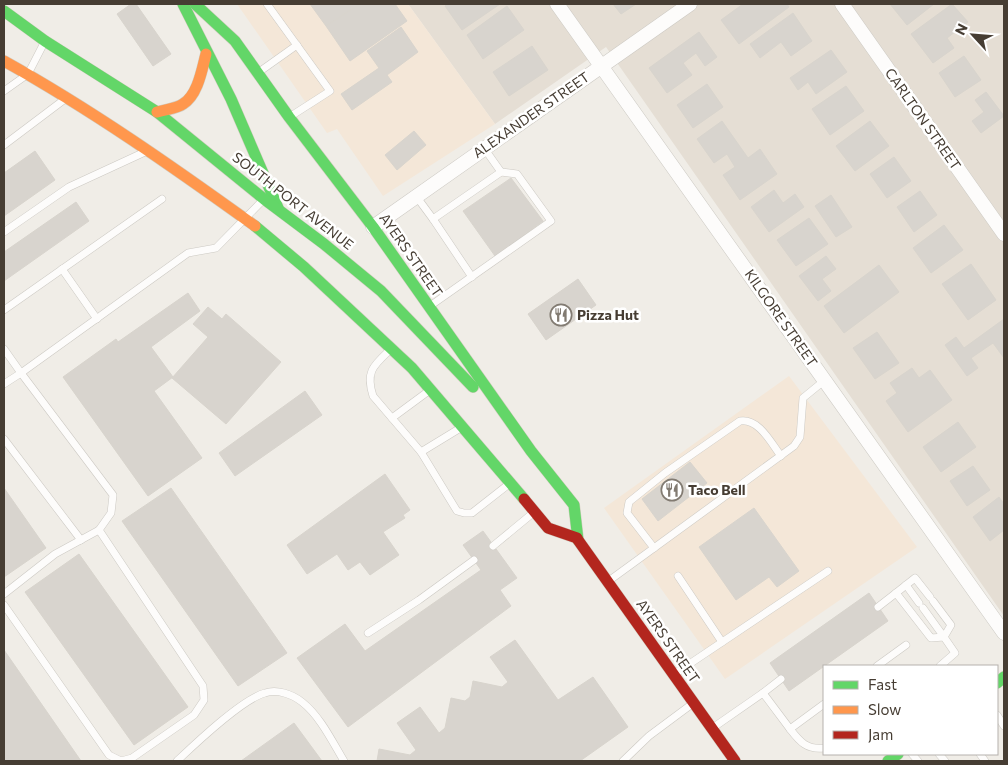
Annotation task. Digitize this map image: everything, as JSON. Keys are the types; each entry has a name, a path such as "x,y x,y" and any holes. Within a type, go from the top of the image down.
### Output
{"main road":[{"path":"183,4 206,54 231,99 280,210"},
{"name":"AYERS STREET","path":"195,4 235,40 289,117 373,227 531,451 574,505 577,538 735,761"},
{"name":"SOUTH PORT AVENUE","path":"4,10 45,41 158,112 381,292 435,345 531,451"},
{"path":"158,112 179,106 187,101 199,78 206,54"},
{"path":"4,61 68,97 149,150 264,233 304,267 431,388 512,482 548,528 577,538"}],"street":[{"name":"KILGORE STREET","path":"557,4 602,64 1004,634"},
{"name":"ALEXANDER STREET","path":"373,227 602,64 690,4"},
{"name":"CARLTON STREET","path":"842,4 1004,234"}],"lane":[{"path":"4,10 10,4"},
{"path":"267,4 330,92 289,117"},
{"path":"4,91 28,74 45,41"},
{"path":"258,73 297,45"},
{"path":"4,144 68,97"},
{"path":"484,148 501,172"},
{"path":"4,232 69,187 149,150"},
{"path":"429,306 551,222 517,174 501,172 433,220"},
{"path":"416,196 472,277"},
{"path":"4,310 162,199"},
{"path":"4,384 188,253 216,248 264,199"},
{"path":"62,269 97,319"},
{"path":"4,349 112,495 111,513 99,530 55,554 4,594"},
{"path":"392,349 375,364 370,374 369,385 373,396 421,452 458,511 464,514 472,513 512,482"},
{"path":"608,581 794,446 800,437 803,398 825,380"},
{"path":"392,418 431,388"},
{"path":"654,548 627,513 629,502 665,473 740,420 748,420 756,424 781,456"},
{"path":"421,452 464,426"},
{"path":"4,439 81,540"},
{"path":"493,546 535,511"},
{"path":"4,605 109,755 121,761 132,758 194,715 204,700 203,686 99,530"},
{"path":"368,633 419,600 474,560"},
{"path":"674,675 828,571"},
{"path":"678,576 722,642"},
{"path":"878,607 915,578 951,625 944,637"},
{"path":"906,586 955,653 941,665"},
{"path":"896,593 931,638 944,637"},
{"path":"877,665 906,645"},
{"path":"712,729 781,679"},
{"path":"177,761 203,736 246,704 264,693 275,691 290,694 310,710 344,761"},
{"path":"763,693 802,743 813,750 823,748"},
{"path":"623,761 649,736 693,702"},
{"path":"790,729 823,705"}],"shaded area":[{"path":"237,4 408,4 495,124 383,196 337,129 327,133"},
{"path":"408,4 1004,4 1004,616 606,47 495,124"},
{"path":"789,376 917,547 725,679 604,508"}],"building":[{"path":"131,4 136,4 171,54 153,66 117,14"},
{"path":"310,4 360,4 326,26"},
{"path":"360,4 395,4 407,21 350,61 326,26"},
{"path":"448,4 500,4 462,30 445,6"},
{"path":"613,4 636,4 621,14"},
{"path":"743,4 787,4 789,7 739,44 721,20"},
{"path":"890,4 934,4 907,25"},
{"path":"952,4 968,22 947,38 954,48 933,63 911,34"},
{"path":"507,6 524,30 483,59 467,35"},
{"path":"793,13 812,41 791,56 781,42 760,58 750,44"},
{"path":"401,27 418,52 387,75 392,82 352,110 341,94 379,68 367,51"},
{"path":"699,32 717,57 705,66 696,53 683,63 692,75 667,93 649,68"},
{"path":"532,46 548,70 509,96 493,72"},
{"path":"831,50 847,72 816,94 808,82 798,90 790,78"},
{"path":"964,56 981,80 955,97 939,73"},
{"path":"707,84 723,107 693,128 677,105"},
{"path":"846,86 864,111 830,135 812,109"},
{"path":"986,92 1004,116 981,133 972,121 984,112 975,100"},
{"path":"722,121 748,158 760,149 777,174 740,200 723,175 735,167 727,154 714,163 697,139"},
{"path":"870,121 889,146 855,171 836,146"},
{"path":"414,131 426,145 397,170 385,155"},
{"path":"35,151 55,180 4,216 4,173"},
{"path":"894,157 911,181 887,198 870,174"},
{"path":"511,178 543,221 495,256 463,211"},
{"path":"774,190 783,203 795,194 804,207 769,232 751,207"},
{"path":"920,191 937,215 914,232 897,207"},
{"path":"831,195 852,227 836,237 815,206"},
{"path":"76,202 89,221 4,281 4,252"},
{"path":"809,218 828,244 796,266 777,240"},
{"path":"944,225 963,250 931,273 913,248"},
{"path":"826,256 836,269 822,279 831,291 818,301 799,276"},
{"path":"971,264 996,300 968,320 942,284"},
{"path":"879,265 899,292 844,333 824,306"},
{"path":"578,279 596,305 546,340 528,314"},
{"path":"188,293 200,311 151,347 173,377 154,391 202,458 148,496 63,377 116,339 118,342"},
{"path":"208,307 222,319 226,314 281,362 226,424 172,378 208,337 193,324"},
{"path":"1004,319 1004,358 993,343 971,358 978,368 967,376 945,345 956,337 964,348"},
{"path":"877,332 899,363 875,379 853,348"},
{"path":"912,368 919,378 930,370 952,400 908,432 886,401 897,393 890,383"},
{"path":"305,391 322,415 235,476 219,453"},
{"path":"958,422 976,447 941,472 923,447"},
{"path":"690,462 707,483 658,521 642,499"},
{"path":"973,466 990,490 967,506 950,481"},
{"path":"385,474 410,510 403,515 405,518 383,532 399,555 370,575 360,562 348,570 337,554 307,574 287,545"},
{"path":"4,488 46,548 4,577"},
{"path":"171,488 287,653 238,686 122,521"},
{"path":"999,497 1004,504 1004,530 990,541 973,517"},
{"path":"754,508 799,571 777,587 769,577 736,600 699,547"},
{"path":"483,531 517,578 500,590 511,606 348,727 297,658 345,624 365,651 481,570 463,545"},
{"path":"79,554 188,707 134,745 25,592"},
{"path":"869,593 888,621 826,665 823,665 823,667 789,691 770,663"},
{"path":"515,640 558,700 593,677 628,727 580,761 377,761 379,749 410,755 416,750 397,723 420,707 439,733 445,728 451,698 465,701 470,697 473,681 502,687 508,682 490,657"},
{"path":"4,650 81,761 4,761"},
{"path":"294,723 322,761 241,761"}],"traffic: fast":[{"path":"183,4 231,99 278,208"},
{"path":"195,4 235,41 289,117 373,227 531,451 574,505 578,540"},
{"path":"4,11 45,41 157,112 264,199 324,244 381,291 473,387"},
{"path":"255,226 304,267 412,368 524,499"},
{"path":"998,682 1004,677"},
{"path":"888,761 897,755"}],"traffic: slow":[{"path":"157,112 177,107 188,100 199,81 206,54"},
{"path":"4,61 100,119 255,226"}],"traffic: jam":[{"path":"524,499 548,528 577,538"},
{"path":"578,540 735,761"}],"place":[{"name":"Pizza Hut","path":"561,315"},
{"name":"Taco Bell","path":"672,490"}]}
